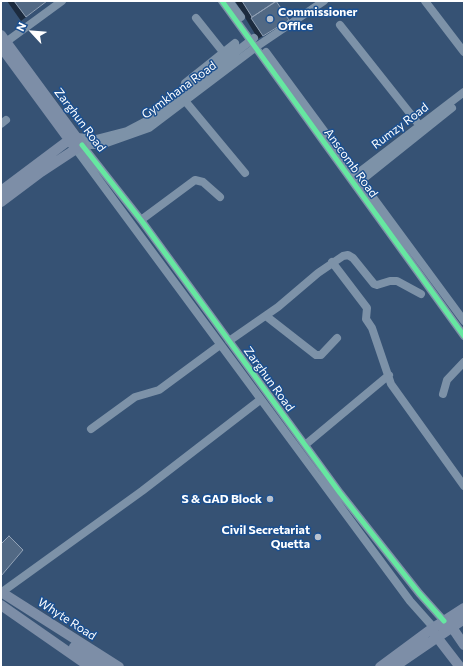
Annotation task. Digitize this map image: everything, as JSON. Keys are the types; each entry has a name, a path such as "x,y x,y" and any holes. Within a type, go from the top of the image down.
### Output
{"main road":[{"name":"Zarghun Road","path":"3,41 76,143"},
{"path":"1,190 76,143"},
{"path":"1,202 76,143"},
{"path":"1,594 104,667"},
{"name":"Whyte Road","path":"1,594 119,667"},
{"path":"1,605 90,667"},
{"path":"380,667 448,623 464,608"},
{"path":"448,623 464,619"},
{"name":"Zarghun Road","path":"448,623 464,646"},
{"name":"Zarghun Road","path":"434,632 460,667"},
{"path":"394,667 434,632"}],"street":[{"path":"3,41 62,1"},
{"name":"Anscomb Road","path":"222,1 256,42"},
{"name":"Anscomb Road","path":"229,1 256,42 356,180 464,336"},
{"path":"76,143 127,131 148,120 186,90 256,42 324,1"},
{"path":"425,1 464,52"},
{"path":"196,18 223,52"},
{"path":"340,25 420,126"},
{"name":"Gymkhana Road","path":"76,143 101,145 149,128 186,102 256,42"},
{"path":"186,90 184,88 185,83 235,44"},
{"name":"Rumzy Road","path":"356,180 420,126 464,92"},
{"name":"Rumzy Road","path":"356,180 464,99"},
{"path":"186,102 245,173"},
{"name":"Zarghun Road","path":"76,143 141,220 305,445 419,593 448,623"},
{"name":"Zarghun Road","path":"76,143 260,400 434,632"},
{"path":"141,220 195,180 203,182 220,197"},
{"name":"Anscomb Road","path":"356,180 464,321"},
{"path":"229,341 266,316 332,262 338,258 348,255 353,258 374,284 377,285 390,281 398,281 421,294"},
{"path":"332,262 367,308 366,319 372,328 391,384 464,486"},
{"path":"266,316 316,355 321,354 337,338"},
{"path":"91,428 135,397 159,390 220,345"},
{"path":"443,394 447,380 464,362"},
{"path":"305,445 389,375"},
{"path":"1,594 142,491 260,400"}],"building":[{"path":"14,1 47,1 26,17"},
{"path":"242,1 277,1 252,17"},
{"name":"Commissioner Office","path":"276,1 289,20 263,36 251,18"},
{"path":"9,536 23,550 1,576 1,544"}],"cycle path":[{"path":"222,1 464,336"},
{"path":"82,145 141,220 340,493 419,593 444,621"}],"place":[{"name":"Commissioner Office","path":"270,19"},
{"name":"S & GAD Block","path":"270,499"},
{"name":"Civil Secretariat Quetta","path":"318,537"}]}
